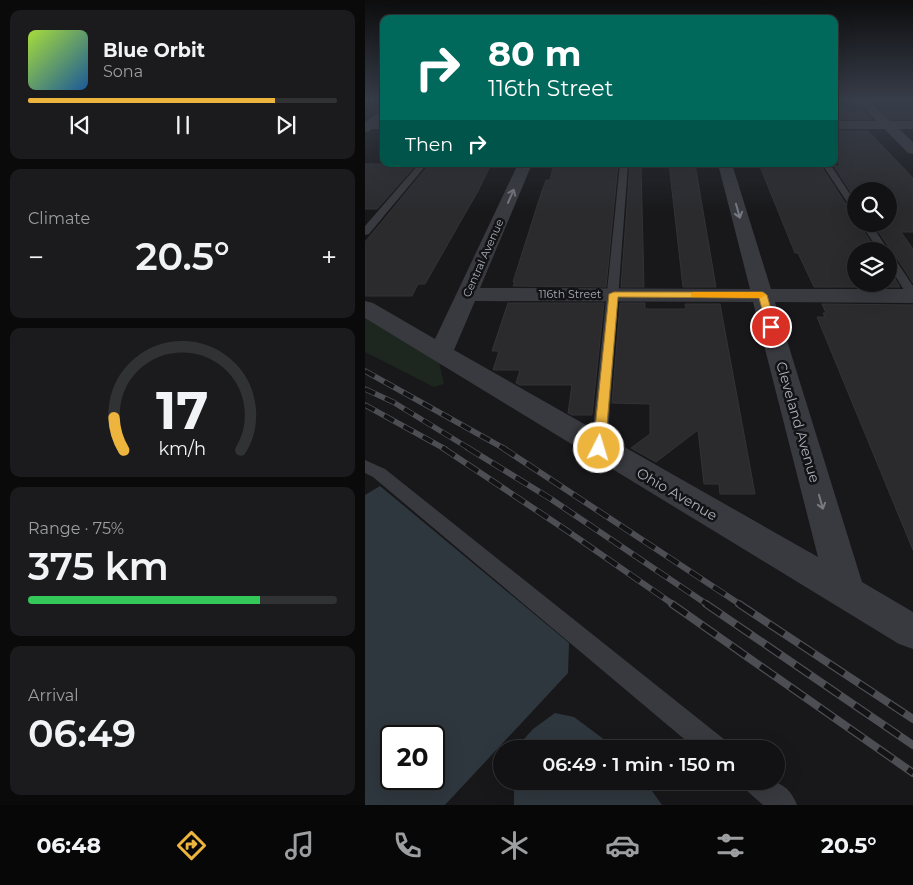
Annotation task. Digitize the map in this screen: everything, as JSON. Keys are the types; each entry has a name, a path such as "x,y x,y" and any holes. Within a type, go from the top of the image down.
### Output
{"street":[{"path":"900,137 913,150"},
{"name":"Central Avenue","path":"441,352 524,167"},
{"name":"Cleveland Avenue","path":"726,167 846,593"},
{"name":"116th Street","path":"467,294 913,295"},
{"name":"Ohio Avenue","path":"365,308 913,632"}],"lane":[{"path":"365,232 420,167"},
{"path":"599,448 624,167"},
{"path":"829,167 847,195"},
{"path":"897,270 913,295"},
{"path":"365,466 379,473 704,740"},
{"path":"766,790 784,805"}],"shaded area":[{"path":"365,314 438,358 444,384 434,387 365,352"},
{"path":"380,486 569,643 568,673 506,740 493,740 493,753 445,805 365,805 365,495"},
{"path":"555,713 574,717 605,740 523,740 533,729"},
{"path":"514,790 651,790 662,805 514,805"}],"building":[{"path":"838,137 873,137 913,178 913,232 901,232 913,249 913,283 897,258 897,242 885,242 879,232 897,232 897,182 847,182 847,186 835,167 840,166 838,163"},
{"path":"365,164 380,164 380,167 414,167 377,209 365,209"},
{"path":"427,167 490,167 478,191 425,284 418,284 412,296 365,296 365,242"},
{"path":"553,167 618,167 606,287 513,286 539,200 546,180 550,180"},
{"path":"630,167 641,167 644,287 621,287"},
{"path":"669,167 696,167 716,287 683,287"},
{"path":"760,167 822,167 847,206 847,232 864,232 871,242 847,242 847,287 814,287 798,253 795,253"},
{"path":"508,303 604,303 592,415 572,415 568,413 572,385 520,385 516,383 520,370 493,370 499,351 492,351"},
{"path":"620,303 645,303 645,309 686,309 685,304 720,304 755,494 720,494 719,484 704,484 698,430 656,462 631,448 650,434 650,404 612,403"},
{"path":"822,304 913,305 913,550 817,317 825,317 823,313 826,313"}],"railway":[{"path":"365,371 505,449"},
{"path":"365,389 393,402 470,449"},
{"path":"365,405 445,449"},
{"path":"443,448 674,605"},
{"path":"468,448 551,499 708,605"},
{"path":"503,448 741,605"},
{"path":"672,604 913,773"},
{"path":"706,604 913,745"},
{"path":"739,604 913,719"}],"slow traffic":[{"path":"694,295 761,295"}],"route":[{"path":"599,448 614,294 763,295 771,327"}]}
